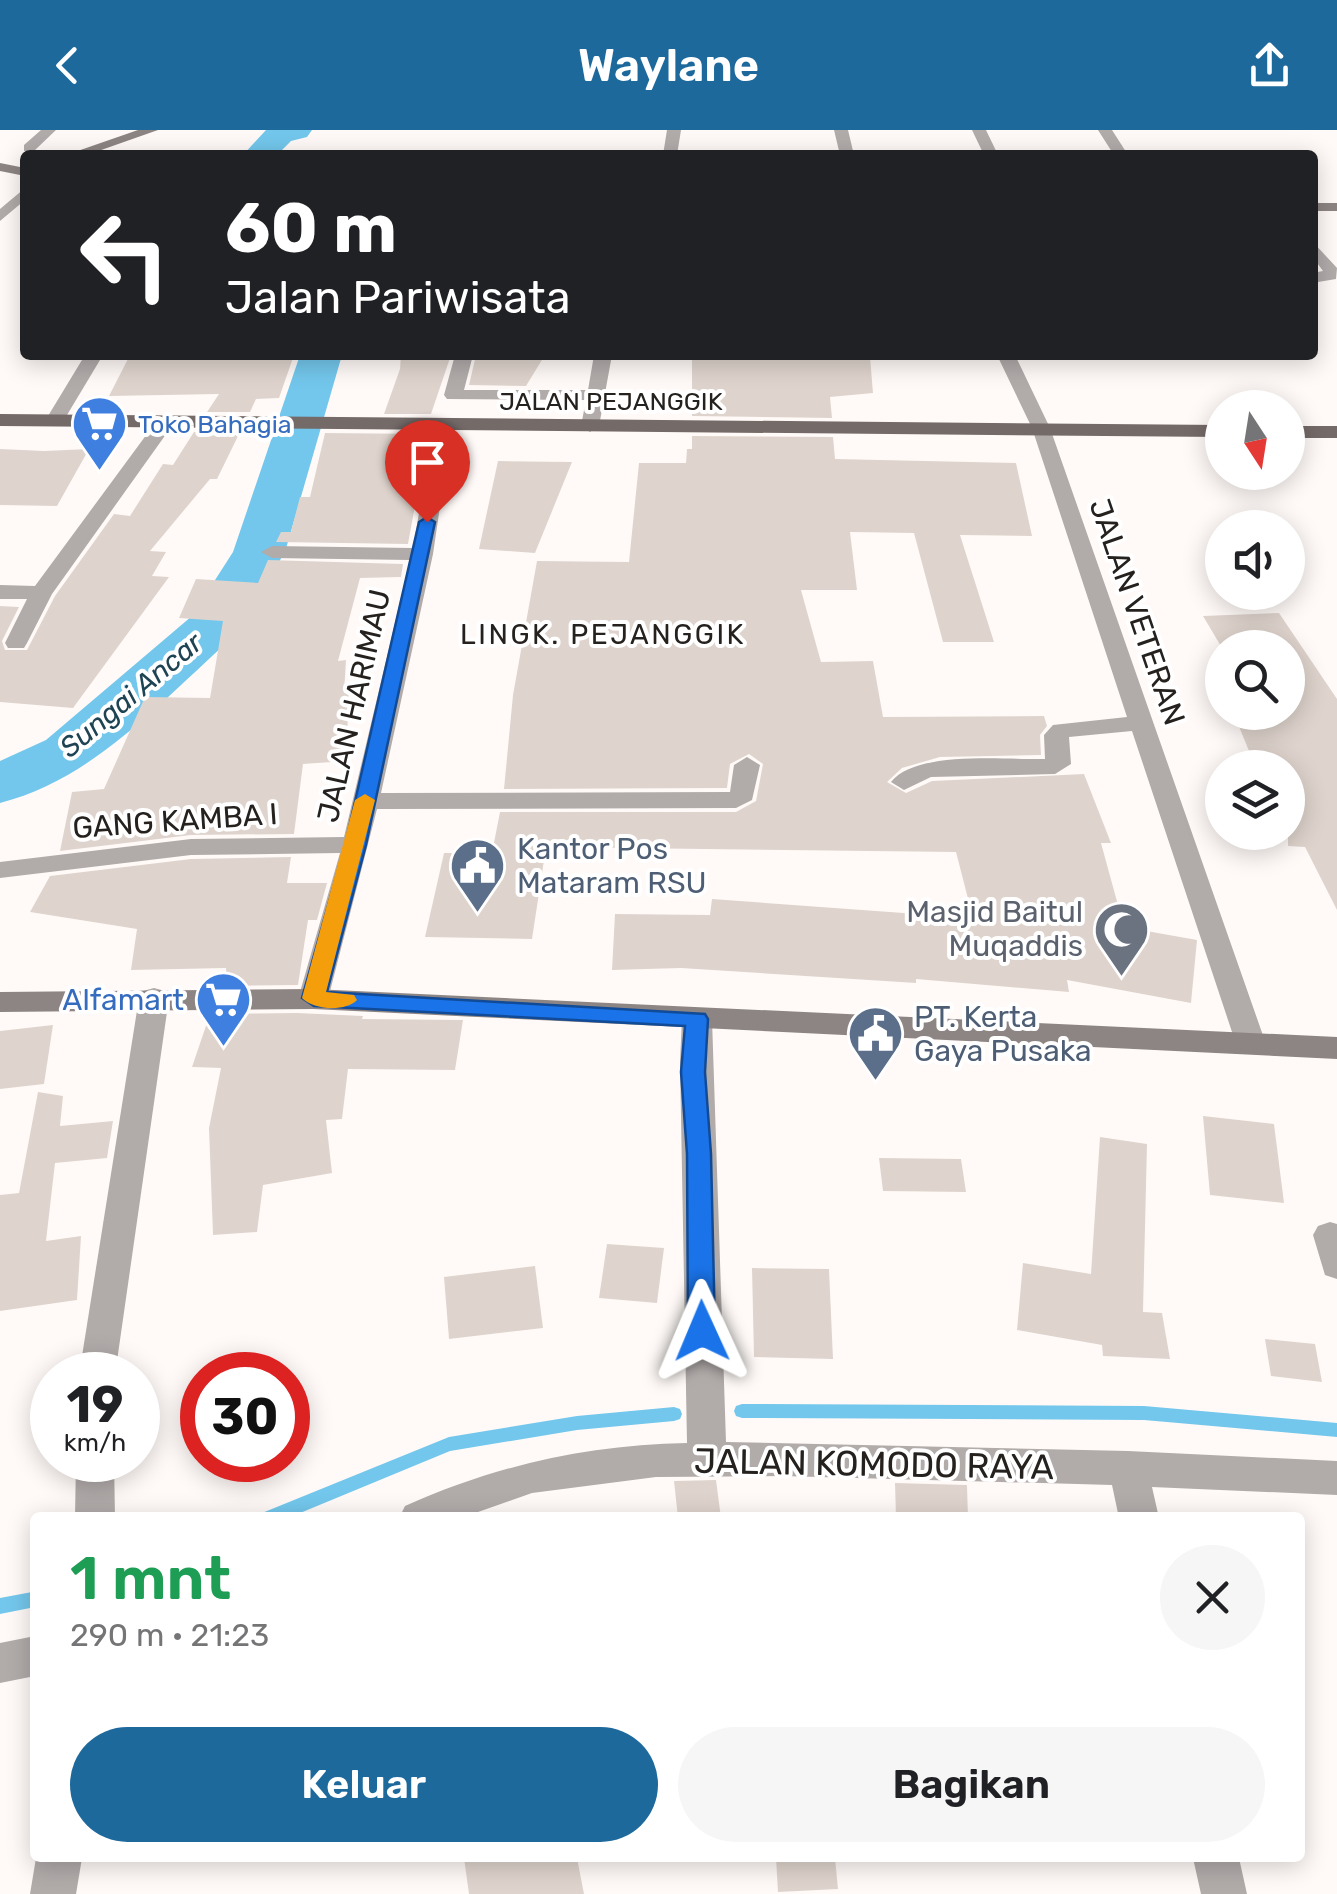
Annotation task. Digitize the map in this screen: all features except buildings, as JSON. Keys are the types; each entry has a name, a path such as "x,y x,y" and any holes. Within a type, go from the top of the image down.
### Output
{"main road":[{"name":"JALAN PEJANGGIK","path":"0,420 1205,430"},
{"path":"1305,432 1337,432"}],"street":[{"path":"29,148 49,130"},
{"path":"89,150 151,130"},
{"path":"0,217 20,197"},
{"path":"1318,253 1331,271 1330,276 1318,277"},
{"path":"54,421 91,360"},
{"path":"463,360 453,395 595,396"},
{"path":"590,426 603,360"},
{"name":"JALAN VETERAN","path":"1008,360 1040,428 1251,1044"},
{"path":"16,643 41,592 165,422"},
{"name":"JALAN HARIMAU","path":"314,998 356,845 422,554 443,425"},
{"path":"272,552 422,554"},
{"path":"0,592 41,592"},
{"path":"904,782 915,773 930,769 1054,766 1058,764 1056,735 1062,730 1142,723"},
{"path":"365,802 736,800 743,796 747,764"},
{"name":"GANG KAMBA I","path":"0,870 190,847 356,845"},
{"path":"100,1352 154,998"},
{"path":"0,1002 314,998 1337,1048"},
{"path":"697,1019 693,1072 708,1451"},
{"name":"JALAN KOMODO RAYA","path":"433,1512 490,1488 582,1468 708,1451 1337,1478"},
{"path":"1128,1468 1138,1512"},
{"path":"95,1482 95,1512"},
{"path":"0,1663 30,1657"},
{"path":"53,1894 58,1862"},
{"path":"1217,1862 1224,1894"}],"waterway":[{"name":"Sungai Ancar","path":"264,150 280,134 296,130"},
{"name":"Sungai Ancar","path":"0,784 67,753 212,627 259,552 319,360"},
{"path":"742,1411 1144,1413 1337,1430"},
{"path":"283,1512 449,1444 577,1423 674,1414"},
{"path":"0,1606 30,1600"}],"slow traffic":[{"path":"346,1000 314,998 365,800"}],"place":[{"name":"Toko Bahagia","path":"99,473"},
{"name":"Kantor Pos Mataram RSU","path":"478,915"},
{"name":"Masjid Baitul Muqaddis","path":"1122,978"},
{"name":"Alfamart","path":"223,1049"},
{"name":"PT. Kerta Gaya Pusaka","path":"875,1083"}],"district":[{"name":"LINGK. PEJANGGIK","path":"603,634"}],"route":[{"path":"427,522 356,845 314,998 697,1019 693,1072 699,1154 702,1331"}]}
